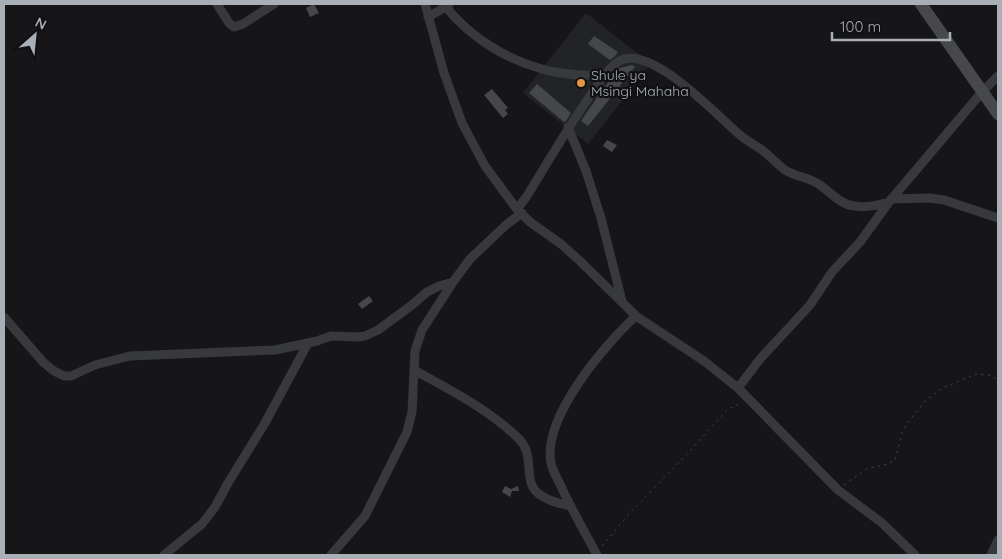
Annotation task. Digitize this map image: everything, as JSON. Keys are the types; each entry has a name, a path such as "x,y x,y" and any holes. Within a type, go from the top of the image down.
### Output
{"main road":[{"path":"922,4 998,114"}],"street":[{"path":"216,4 229,24 234,27 244,24 274,4"},
{"path":"425,4 444,73 462,124 485,166 519,210 530,222 561,244 580,261 636,316 704,361 741,391 838,490 882,523 915,555"},
{"path":"428,18 448,5 459,23 467,30 495,49 519,60 542,69 604,76"},
{"path":"331,555 366,516 407,432 412,412 415,351 422,330 453,282 477,253 519,210 568,127 604,76 617,62 626,58 647,62 660,67 720,115 740,135 792,174 812,180 842,202 855,206 871,207 890,201 912,198 944,200 998,218"},
{"path":"741,391 765,353 817,297 824,283 848,253 860,242 890,201 982,92 998,76"},
{"path":"568,127 586,171 601,218 622,301"},
{"path":"4,317 43,362 64,376 71,376 95,365 130,356 274,350 331,336 365,336 378,330 427,292 453,282"},
{"path":"597,554 551,465 552,443 559,416 586,372 618,333 636,316"},
{"path":"164,555 202,524 214,507 265,423 308,343"},
{"path":"414,370 479,409 524,444 529,457 529,478 535,491 551,501 571,506"},
{"path":"991,555 998,540"}],"path":[{"path":"838,490 866,469 888,464 895,460 902,433 908,422 926,400 943,388 976,374 984,374 998,380"},
{"path":"597,554 629,514 692,450 728,409 739,402 741,391"}],"shaded area":[{"path":"586,13 651,64 588,144 523,93"}],"building":[{"path":"314,4 319,13 310,17 306,8"},
{"path":"594,36 618,52 615,56 610,60 588,44"},
{"path":"632,65 635,67 588,126 581,121 619,68"},
{"path":"537,84 571,113 566,121 564,122 529,93"},
{"path":"492,89 508,108 505,110 508,114 503,118 484,95"},
{"path":"607,140 617,145 612,152 603,146"},
{"path":"369,296 373,301 362,309 358,304"},
{"path":"505,486 511,489 518,486 519,491 512,491 510,497 502,492"}],"place":[{"name":"Shule ya Msingi Mahaha","path":"581,83"}]}
